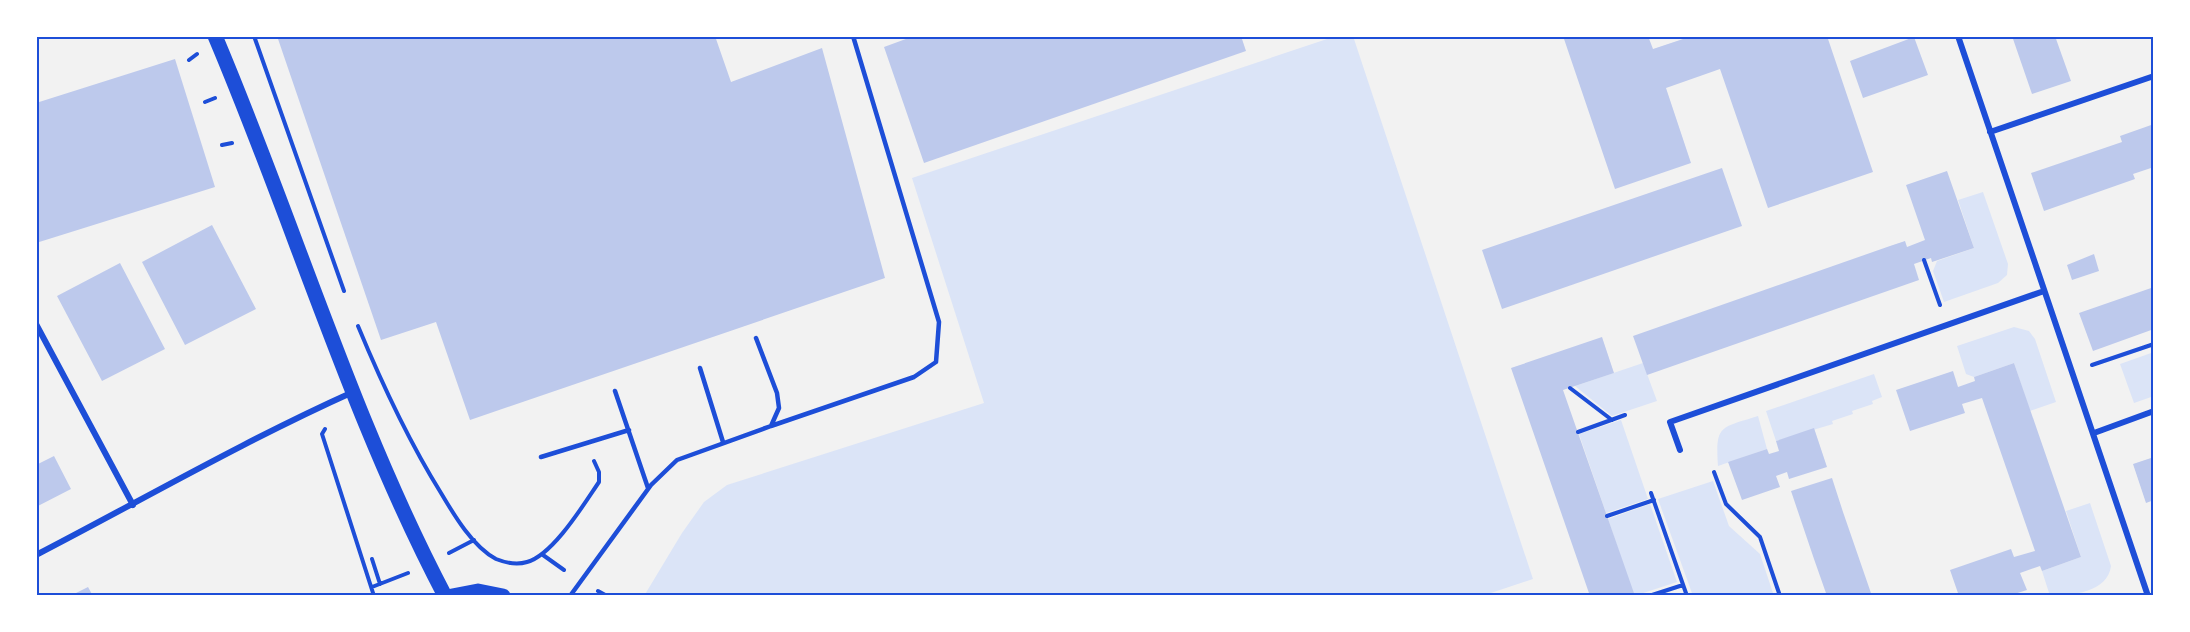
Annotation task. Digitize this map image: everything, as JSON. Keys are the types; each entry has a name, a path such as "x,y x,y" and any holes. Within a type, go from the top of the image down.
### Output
{"main road":[{"path":"215,36 261,149 353,392 394,489 445,596"},
{"path":"452,596 478,591 503,596"}],"street":[{"path":"1958,36 2094,433 2147,596"},
{"path":"1990,132 2154,76"},
{"path":"1680,450 1670,422 2044,291"},
{"path":"36,324 133,505"},
{"path":"36,555 253,440 353,392"},
{"path":"2094,433 2154,411"}],"lane":[{"path":"570,596 648,488 676,460 914,377 936,362 939,322 853,36"},
{"path":"756,338 778,401 777,416 771,426"},
{"path":"700,368 723,442"},
{"path":"615,391 648,488"},
{"path":"541,457 629,430"}],"path":[{"path":"254,36 345,293"},
{"path":"262,81 269,78"},
{"path":"205,102 213,99"},
{"path":"222,145 234,143"},
{"path":"1924,260 1941,308"},
{"path":"353,316 390,403 424,466 456,518 474,540 495,558 509,563 527,562 543,555 554,543 599,482 599,472 587,444"},
{"path":"2073,372 2154,344"},
{"path":"1570,388 1612,420"},
{"path":"1578,432 1625,415"},
{"path":"321,434 374,596"},
{"path":"1714,472 1726,504 1760,537 1780,596"},
{"path":"1651,493 1687,596"},
{"path":"1607,516 1654,500"},
{"path":"465,544 474,540"},
{"path":"543,555 552,561"},
{"path":"372,559 380,584"},
{"path":"372,587 385,582"},
{"path":"1649,596 1683,585"}],"shaded area":[{"path":"1336,36 1353,36 1533,579 1482,596 644,596 682,533 704,502 727,485 984,403 912,178"},
{"path":"1983,192 2008,264 2007,275 1998,283 1944,302 1933,271 1937,261 1974,248 1958,200"},
{"path":"2014,327 2029,331 2035,339 2056,402 2030,411 2014,363 1974,377 1966,374 1957,346"},
{"path":"2154,352 2154,396 2134,403 2120,364"},
{"path":"1643,363 1657,401 1612,416 1575,386"},
{"path":"1874,374 1882,397 1872,401 1873,404 1832,421 1833,424 1776,441 1766,411"},
{"path":"1758,416 1767,449 1718,466 1718,442 1723,430 1728,426"},
{"path":"1621,420 1648,499 1606,513 1579,434"},
{"path":"1713,481 1729,526 1760,554 1774,596 1693,596 1658,499"},
{"path":"2090,503 2111,566 2108,575 2103,582 2087,591 2050,596 2042,571 2081,557 2066,511"},
{"path":"1650,504 1677,582 1634,596 1608,519"}],"building":[{"path":"277,36 715,36 731,82 822,48 885,278 470,420 436,322 381,340"},
{"path":"914,36 1241,36 1246,51 924,163 884,47"},
{"path":"1563,36 1648,36 1653,49 1692,36 1827,36 1873,172 1768,208 1720,69 1666,88 1691,163 1615,189"},
{"path":"2012,36 2055,36 2071,81 2032,94"},
{"path":"1914,37 1928,75 1863,98 1850,61"},
{"path":"175,59 215,187 36,243 36,103"},
{"path":"2154,124 2154,167 2133,174 2135,179 2044,211 2031,173 2122,142 2120,136"},
{"path":"1722,168 1742,226 1502,309 1482,250"},
{"path":"1947,171 1974,248 1932,262 1931,258 1914,264 1919,280 1647,375 1633,336 1905,241 1907,247 1925,240 1906,185"},
{"path":"212,225 256,309 185,345 142,262"},
{"path":"2094,254 2099,271 2072,280 2067,265"},
{"path":"120,263 165,349 102,381 57,296"},
{"path":"2154,287 2154,329 2093,351 2079,313"},
{"path":"1602,337 1614,373 1563,390 1635,596 1590,596 1511,368"},
{"path":"2014,363 2081,557 2042,571 2040,566 2020,573 2027,590 2008,596 1959,596 1950,570 2011,549 2014,557 2035,551 1982,398 1962,404 1965,413 1910,431 1896,390 1953,371 1958,387 1975,381 1974,377"},
{"path":"1814,428 1827,467 1789,479 1787,472 1776,476 1780,487 1742,500 1728,462 1767,449 1769,454 1779,451 1776,441"},
{"path":"54,456 71,489 36,507 36,465"},
{"path":"2154,457 2154,500 2146,503 2133,464"},
{"path":"1832,478 1872,596 1827,596 1814,559 1791,491"},
{"path":"88,587 93,596 70,596"}]}
